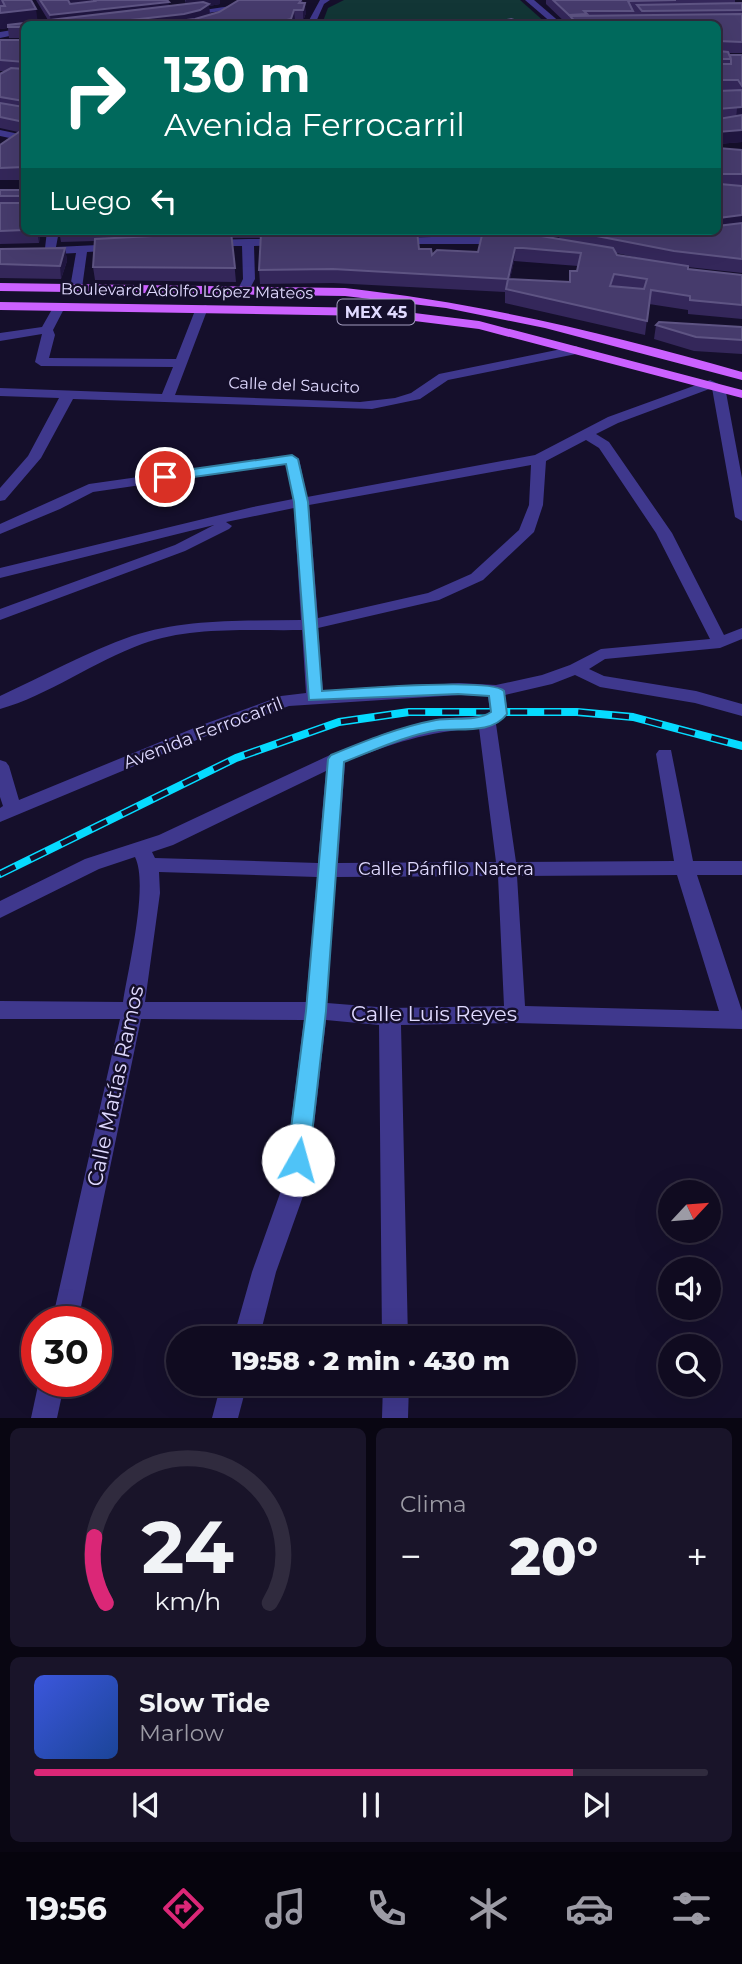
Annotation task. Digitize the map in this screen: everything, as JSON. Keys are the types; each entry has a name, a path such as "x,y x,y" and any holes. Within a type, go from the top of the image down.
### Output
{"main road":[{"name":"Boulevard Adolfo López Mateos","path":"0,287 345,292 460,307 586,333 742,376"},
{"name":"Boulevard Adolfo López Mateos","path":"0,306 374,312 479,325 742,394"},
{"path":"479,325 575,340 742,386"}],"street":[{"path":"312,21 321,3 326,0"},
{"path":"535,2 555,21"},
{"path":"177,15 237,5"},
{"path":"214,21 237,5"},
{"path":"0,35 21,32"},
{"path":"0,133 21,137"},
{"path":"50,251 52,235"},
{"path":"534,243 539,235"},
{"path":"380,241 468,239 518,242"},
{"path":"243,291 249,279 248,242"},
{"path":"195,244 299,242"},
{"path":"0,254 130,246"},
{"path":"76,289 82,249"},
{"path":"59,307 47,330 49,335 41,362 182,363"},
{"path":"167,398 202,308"},
{"path":"0,337 47,330"},
{"name":"Calle del Saucito","path":"0,392 389,404 430,391 444,377 576,350"},
{"path":"0,573 253,511 538,459 584,433 714,386 742,517"},
{"path":"0,497 34,458 68,395"},
{"path":"584,433 604,445 664,533 720,643"},
{"path":"0,529 55,506 89,488 292,459 301,502 314,696"},
{"path":"0,703 137,640 170,632 220,626 308,625 433,597 477,577 526,531 536,505 538,459"},
{"path":"0,615 180,548 253,511"},
{"name":"Avenida Ferrocarril","path":"6,812 205,730 287,700 314,696 458,689 496,691 546,680 601,654 720,643 742,633"},
{"path":"576,668 600,681 696,697 742,710"},
{"path":"0,910 92,864 145,858 336,759 392,737 438,725 487,722 499,714 496,691"},
{"path":"487,722 507,869 515,1014"},
{"path":"665,754 685,869 738,1021"},
{"path":"249,1326 264,1272 295,1185 316,1011 336,759"},
{"path":"0,766 6,812"},
{"name":"Calle Pánfilo Natera","path":"145,858 184,868 742,868"},
{"name":"Calle Matías Ramos","path":"68,1306 132,1008 150,893 145,858"},
{"name":"Calle Luis Reyes","path":"0,1010 132,1008 316,1011 390,1017 515,1014 738,1021"},
{"path":"390,1017 395,1326"},
{"path":"225,1418 231,1396"},
{"path":"395,1418 396,1396"},
{"path":"44,1418 49,1397"}],"green space":[{"path":"344,0 520,0 544,21 323,21 328,8"}],"building":[{"path":"2,0 31,0 36,9 0,13 0,6 5,6"},
{"path":"40,0 68,0 70,4 94,0 169,2 50,15"},
{"path":"239,0 301,0 299,3 305,3 303,10 294,10 291,19 283,21 178,21 219,12"},
{"path":"553,0 676,0 628,1 633,11 584,11 587,14 569,15"},
{"path":"203,2 209,4 200,10 184,14 122,21 42,21"},
{"path":"742,3 742,10 642,11 637,5"},
{"path":"742,14 742,42 721,41 721,21 574,21 570,16"},
{"path":"21,23 21,27 8,27"},
{"path":"0,40 21,40 21,62 0,60"},
{"path":"721,51 728,52 731,59 721,59"},
{"path":"730,55 742,55 742,86 738,80 721,80 721,64 731,64"},
{"path":"11,68 21,69 21,100 0,97 0,74"},
{"path":"742,90 742,107 721,109 721,91"},
{"path":"0,103 21,106 21,121 0,117"},
{"path":"742,115 742,130 721,132 721,118"},
{"path":"21,132 21,167 0,168 0,145"},
{"path":"721,148 742,150 742,174 721,174"},
{"path":"721,184 742,186 742,215 721,218"},
{"path":"0,190 21,190 21,196 0,196"},
{"path":"0,203 21,203 21,230 0,231"},
{"path":"742,223 742,259 674,251 592,235 721,235 721,226"},
{"path":"231,235 235,268 93,267 95,239"},
{"path":"261,235 417,235 419,249 431,249 432,255 437,250 478,252 482,235 535,235 613,248 617,255 688,266 688,269 742,275 742,305 690,300 690,296 651,290 647,321 506,289 508,279 333,269 259,270","holes":["515,248 523,248 581,253 577,271 570,271 570,282 508,279","614,274 647,279 644,289 610,286"]},
{"path":"65,248 60,266 0,264 0,249"},
{"path":"659,322 742,327 742,340 696,337 656,325"}],"railway":[{"path":"0,874 236,758 339,722 409,712 577,712 633,717 742,746"}],"route":[{"path":"165,477 292,459 301,502 314,696 458,689 496,691 499,714 487,722 438,725 392,737 336,759 316,1011 298,1160"}]}
